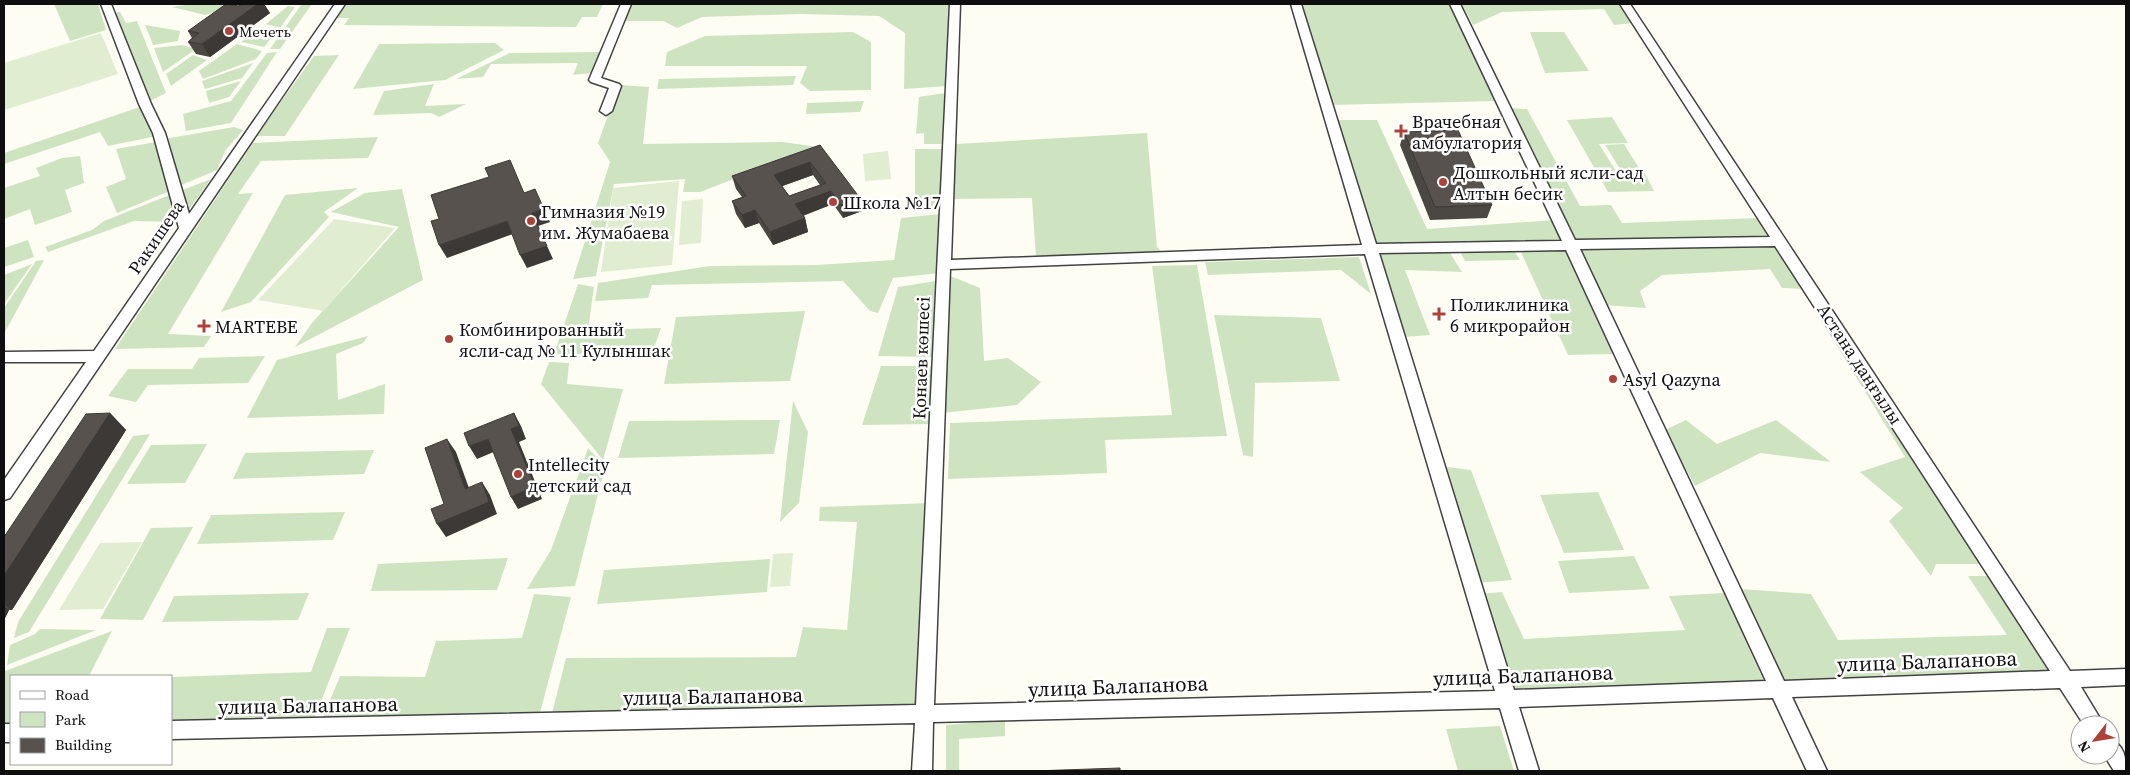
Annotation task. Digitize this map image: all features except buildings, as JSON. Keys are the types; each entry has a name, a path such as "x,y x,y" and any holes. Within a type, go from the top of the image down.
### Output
{"street":[{"path":"106,4 145,104 159,133 186,228"},
{"name":"Ракишева","path":"4,493 340,4"},
{"path":"606,111 615,86 595,80 626,4"},
{"name":"Қонаев көшесі","path":"922,771 955,4"},
{"path":"1296,4 1529,771"},
{"path":"1456,4 1817,771"},
{"name":"Астана даңғылы","path":"1625,4 2089,715"},
{"path":"944,265 1370,248 1780,241"},
{"path":"4,357 98,356"},
{"name":"улица Балапанова","path":"172,730 925,714 1506,699 2126,677"}],"green space":[{"path":"54,4 98,4 106,30 70,41"},
{"path":"192,4 224,4 224,9 205,15 172,7"},
{"path":"296,4 312,4 280,49 270,49 301,5"},
{"path":"346,4 603,4 597,17 582,17 576,27 344,25 349,18 336,18"},
{"path":"631,4 951,4 947,86 904,89 905,33 879,16 801,14 702,17 677,28 663,21 623,21"},
{"path":"1299,4 1452,4 1498,101 1330,105"},
{"path":"1462,4 1621,4 1633,23 1614,25 1604,9 1502,12 1473,25"},
{"path":"288,6 295,7 280,28 266,24"},
{"path":"120,12 126,23 137,21 166,93 150,101 113,13"},
{"path":"145,25 180,31 178,41 153,45"},
{"path":"262,27 278,30 264,47 241,42"},
{"path":"853,32 871,42 871,90 810,91 800,83 807,66 665,66 667,52 705,36"},
{"path":"1530,32 1564,32 1589,71 1545,73"},
{"path":"101,33 118,74 4,110 4,63"},
{"path":"495,43 504,50 445,80 353,89 379,44"},
{"path":"237,44 262,51 256,59 203,79 199,71"},
{"path":"182,45 196,49 163,72 154,48"},
{"path":"277,52 231,123 186,131 183,114 231,101 267,53"},
{"path":"603,52 592,73 573,75 578,63 491,64 483,77 456,79 510,53"},
{"path":"193,55 207,60 171,86 166,74"},
{"path":"339,55 285,136 256,136 314,56"},
{"path":"253,63 242,78 205,89 202,81"},
{"path":"796,76 793,85 657,89 659,79"},
{"path":"241,81 229,97 209,103 206,91"},
{"path":"434,84 425,106 466,104 439,117 431,113 373,115 384,91"},
{"path":"619,85 649,87 643,144 782,142 818,147 700,192 683,192 685,179 614,184 596,276 573,279 610,162 598,143"},
{"path":"945,93 945,144 924,144 924,133 916,134 919,97"},
{"path":"864,101 860,112 806,114 807,103"},
{"path":"140,107 157,136 108,146 100,132 4,164 4,153"},
{"path":"1509,108 1527,109 1580,206 1611,205 1622,223 1759,218 1775,239 1577,242"},
{"path":"1612,117 1628,143 1599,144 1616,171 1643,170 1654,191 1608,192 1567,120"},
{"path":"1335,120 1377,120 1427,229 1554,220 1563,242 1372,245"},
{"path":"234,127 243,130 225,151 217,170 179,186 164,139"},
{"path":"1147,133 1157,247 1162,252 1036,257 1032,198 951,199 956,144"},
{"path":"378,137 368,158 261,161 238,194 253,193 168,334 211,336 204,347 115,349 253,143"},
{"path":"156,142 172,190 117,213 106,187 126,179 116,149"},
{"path":"1624,144 1639,168 1620,169 1605,145"},
{"path":"915,149 944,149 941,209 915,211"},
{"path":"888,151 891,179 865,181 863,154"},
{"path":"80,156 84,183 65,190 72,212 35,225 30,209 4,219 4,188 40,176 36,168 62,158"},
{"path":"211,179 188,211 180,191"},
{"path":"679,181 672,265 601,272 613,188"},
{"path":"358,188 324,212 329,217 251,302 221,312 285,195"},
{"path":"402,189 423,280 295,347 312,323 399,227 331,212 365,193"},
{"path":"172,194 179,222 134,221 48,252 45,247 92,230 104,221"},
{"path":"703,199 701,243 679,245 682,201"},
{"path":"940,214 940,273 893,278 878,313 870,311 843,281 652,285 648,298 595,301 598,283 710,266 817,265 894,260 901,218"},
{"path":"334,219 395,228 323,311 258,300"},
{"path":"28,240 34,257 4,267 4,248"},
{"path":"1779,244 1807,289 1782,288 1770,269 1662,275 1640,291 1646,308 1603,305 1578,248"},
{"path":"1512,248 1520,260 1465,261 1459,250"},
{"path":"1570,248 1615,354 1568,355 1520,250"},
{"path":"1448,250 1462,272 1405,270 1430,335 1404,337 1375,251"},
{"path":"1359,257 1371,294 1341,270 1208,275 1205,262"},
{"path":"44,260 4,334 4,308 36,261"},
{"path":"32,264 4,304 4,275"},
{"path":"1197,265 1227,436 1105,440 1107,473 948,479 950,423 1172,415 1152,266"},
{"path":"948,275 980,288 984,361 1008,358 1041,382 1017,405 942,413"},
{"path":"936,281 933,357 878,356 898,287"},
{"path":"578,284 594,287 588,330 661,328 652,354 554,354"},
{"path":"1812,305 1819,306 1984,564 1936,564 1931,576 1889,521 1903,508 1860,472 1905,457"},
{"path":"805,311 790,381 664,384 676,317"},
{"path":"1214,315 1321,318 1340,381 1255,383 1253,457 1243,455"},
{"path":"368,336 363,343 336,354 338,400 385,384 384,414 247,418 277,360"},
{"path":"265,356 248,383 148,385 136,402 108,396 128,369 192,369 199,358"},
{"path":"549,362 569,363 567,384 623,389 603,460 541,384"},
{"path":"881,366 935,366 930,424 862,425"},
{"path":"793,401 808,432 799,503 780,522"},
{"path":"780,420 774,454 618,458 629,421"},
{"path":"1686,420 1717,444 1776,420 1831,462 1760,453 1695,486 1665,430"},
{"path":"150,434 29,632 14,638 18,622 133,436"},
{"path":"207,444 185,483 127,484 151,445"},
{"path":"588,448 605,466 575,586 527,589 551,550"},
{"path":"374,450 364,474 233,479 245,453"},
{"path":"1440,466 1471,470 1512,580 1476,583"},
{"path":"1598,492 1624,550 1564,553 1540,495"},
{"path":"931,503 919,712 551,717 566,658 796,657 803,627 847,630 857,522 819,521 820,507"},
{"path":"345,512 333,540 197,544 211,515"},
{"path":"193,527 143,620 100,619 151,528"},
{"path":"142,542 103,609 59,610 100,543"},
{"path":"793,553 790,586 770,587 773,554"},
{"path":"1634,556 1650,589 1569,593 1558,561"},
{"path":"508,558 497,590 371,591 378,564"},
{"path":"770,559 767,592 597,604 604,570"},
{"path":"1968,576 1993,576 2061,672 1785,682 1740,589 1811,594 1838,640 2007,635"},
{"path":"1502,592 1524,639 1685,630 1669,596 1724,593 1765,684 1511,691 1479,594"},
{"path":"309,593 298,620 162,622 174,596"},
{"path":"534,594 571,597 538,720 321,722 340,676 425,677 436,641 522,638"},
{"path":"327,628 350,628 312,724 172,726 172,677 311,672"},
{"path":"40,629 96,630 7,665 10,645 35,634"},
{"path":"112,631 90,675 10,675 10,729 4,729 5,671"},
{"path":"1005,720 1005,736 959,739 959,771 946,771 946,725"},
{"path":"1500,726 1514,771 1458,771 1446,729"}],"place":[{"name":"Мечеть","path":"229,31"},
{"name":"Врачебная амбулатория","path":"1401,131"},
{"name":"Дошкольный ясли-сад Алтын бесик","path":"1443,182"},
{"name":"Школа №17","path":"833,202"},
{"name":"Гимназия №19 им. Жумабаева","path":"531,221"},
{"name":"Поликлиника 6 микрорайон","path":"1439,314"},
{"name":"MARTEBE","path":"204,326"},
{"name":"Комбинированный ясли-сад № 11 Кулыншак","path":"449,339"},
{"name":"Asyl Qazyna","path":"1613,379"},
{"name":"Intellecity детский сад","path":"518,474"}]}
